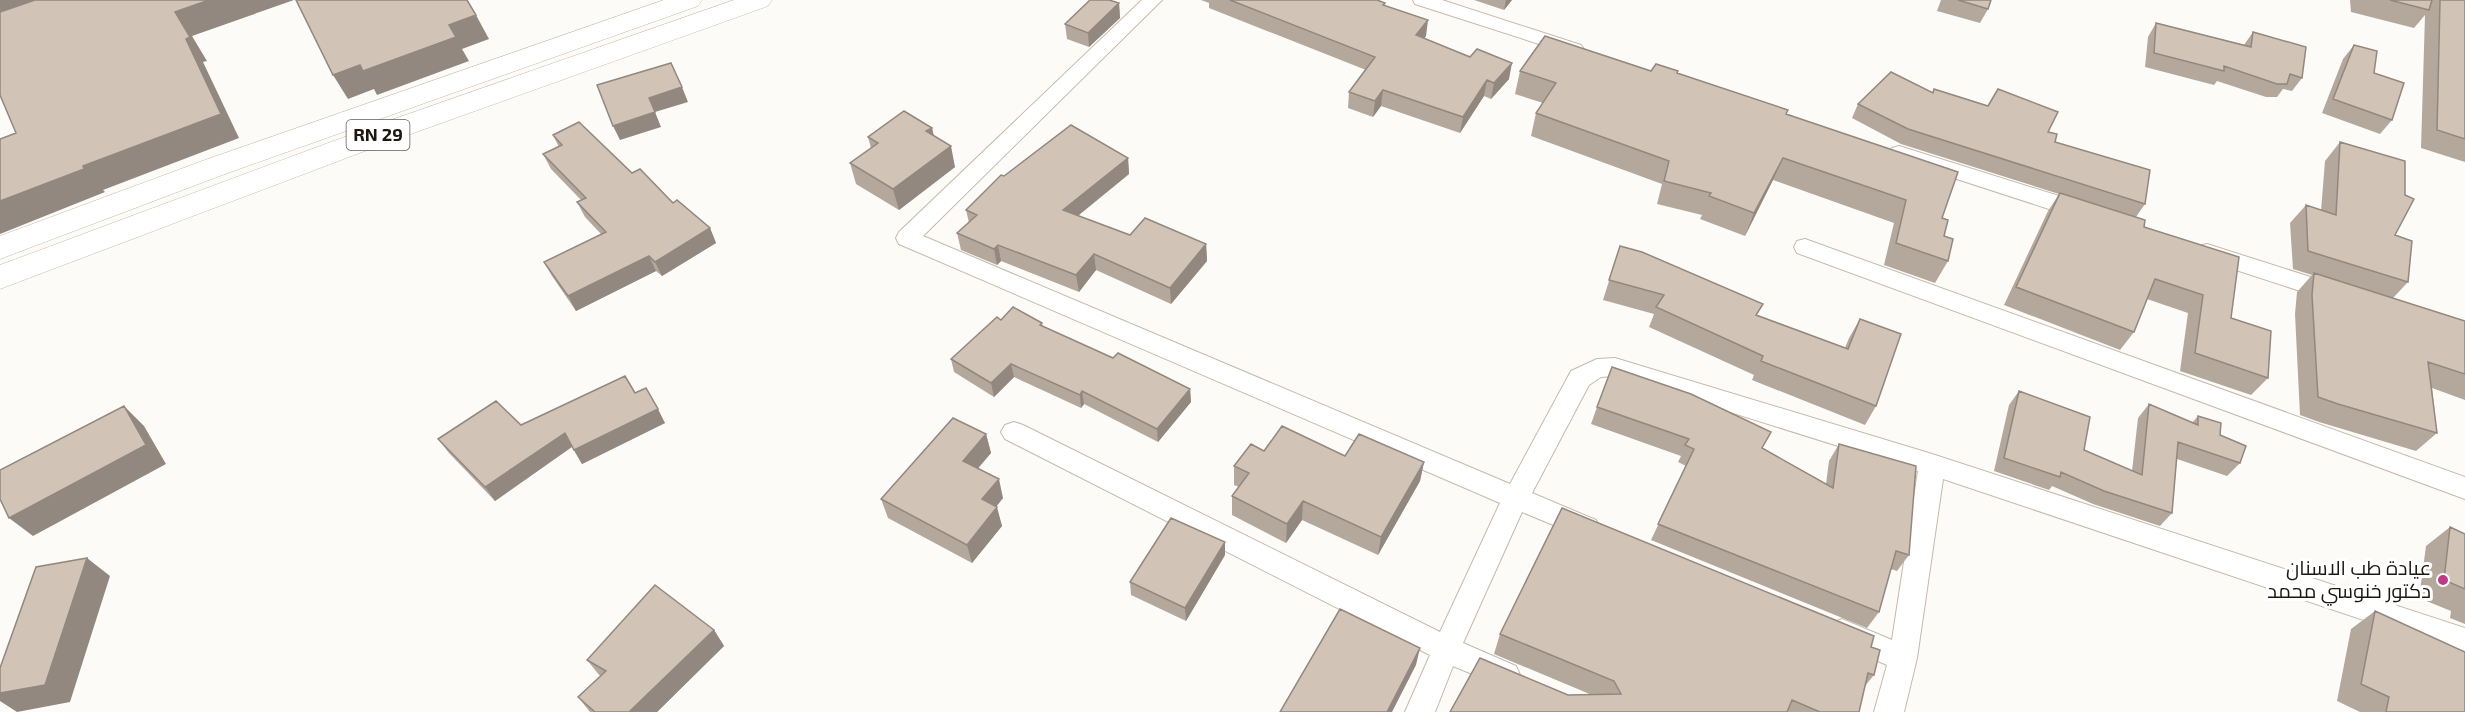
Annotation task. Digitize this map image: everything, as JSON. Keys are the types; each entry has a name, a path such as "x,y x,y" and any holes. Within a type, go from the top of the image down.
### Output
{"highway":[{"name":"RN 29","path":"0,248 226,163 689,0"},
{"name":"RN 29","path":"0,277 384,133 759,0"}],"street":[{"path":"1153,0 907,238 1615,540"},
{"path":"1422,0 1592,55"},
{"path":"1876,146 2102,218"},
{"path":"1804,247 2465,488"},
{"path":"2193,247 2352,298"},
{"path":"1420,712 1446,649 1515,499 1580,378 1597,368 1615,367 1932,465 2465,641"},
{"path":"1014,432 1446,649 1530,685"},
{"path":"1889,712 1903,658 1932,465"},
{"path":"1815,621 1903,658"}],"building":[{"path":"35,0 209,0 175,12 190,37 186,39 221,114 83,166 84,169 0,201 0,139 16,133 0,95 0,12"},
{"path":"296,0 467,0 476,15 449,25 456,37 363,71 360,65 333,75"},
{"path":"1090,0 1109,0 1119,3 1088,33 1065,24"},
{"path":"1230,0 1377,0 1385,3 1383,5 1428,20 1416,35 1470,57 1477,49 1512,63 1494,83 1487,80 1463,117 1383,90 1375,101 1349,92 1375,57"},
{"path":"1958,0 1991,0 1988,9"},
{"path":"2390,0 2432,0 2429,10"},
{"path":"2440,0 2465,0 2465,139 2437,130"},
{"path":"2156,23 2251,47 2253,32 2306,47 2302,78 2290,74 2287,84 2277,84 2224,66 2224,71 2154,53"},
{"path":"1545,36 1651,71 1656,64 1678,71 1677,73 1788,110 1786,114 1958,172 1942,218 1948,220 1944,236 1953,239 1948,261 1896,243 1906,200 1783,158 1754,213 1709,196 1711,193 1664,181 1669,161 1536,113 1556,83 1520,71"},
{"path":"2354,45 2377,51 2374,73 2404,83 2392,120 2333,99"},
{"path":"671,63 682,87 649,98 655,112 613,126 597,85"},
{"path":"1891,72 1933,93 1934,89 1988,106 1998,89 2058,112 2048,132 2057,134 2055,142 2150,170 2145,204 1908,129 1858,104"},
{"path":"904,111 932,128 926,131 951,146 893,189 850,163 878,143 868,137"},
{"path":"579,122 632,173 640,169 673,203 677,200 710,228 655,262 649,256 568,296 544,262 606,232 577,202 586,198 543,154 562,145 553,135"},
{"path":"1071,125 1128,158 1063,210 1130,235 1145,218 1206,244 1170,288 1094,254 1076,275 998,245 994,249 957,233 977,215 966,210 1001,175 1004,176"},
{"path":"2340,142 2405,161 2405,195 2414,199 2395,235 2412,241 2408,282 2308,251 2306,205 2336,215"},
{"path":"2060,193 2145,220 2144,227 2239,257 2231,318 2271,331 2268,378 2195,353 2203,295 2155,279 2134,332 2016,287"},
{"path":"1620,246 1642,252 1763,304 1756,315 1848,349 1860,319 1901,334 1876,406 1761,361 1763,356 1656,307 1664,295 1609,280"},
{"path":"2314,273 2465,321 2465,374 2428,362 2437,433 2318,397 2312,295"},
{"path":"1013,307 1042,323 1040,325 1113,358 1118,353 1190,389 1157,429 1082,391 1080,395 1011,364 991,383 951,359 997,317 1001,320"},
{"path":"1612,367 1691,394 1771,432 1762,448 1833,488 1839,444 1916,466 1909,555 1896,551 1879,612 1658,524 1694,449 1685,445 1689,439 1597,407"},
{"path":"625,376 635,393 646,388 658,409 574,450 565,433 485,487 438,439 496,401 521,425"},
{"path":"2019,391 2090,417 2084,450 2142,475 2149,404 2198,425 2198,416 2221,423 2220,435 2246,446 2240,463 2178,442 2172,513 2104,491 2061,472 2060,477 2004,458"},
{"path":"124,406 146,445 9,518 0,499 0,470"},
{"path":"953,418 986,434 963,461 999,479 982,499 997,507 967,545 881,499"},
{"path":"1282,426 1345,456 1359,434 1424,462 1381,537 1303,501 1287,524 1232,496 1249,473 1234,466 1251,444 1264,451"},
{"path":"1562,508 1874,636 1871,647 1880,650 1874,675 1868,673 1859,712 1820,712 1792,700 1787,712 1450,712 1480,658 1568,695 1621,694 1614,681 1500,634"},
{"path":"1171,518 1225,542 1185,608 1130,582"},
{"path":"2450,527 2465,534 2465,589 2444,580"},
{"path":"87,558 45,685 0,693 0,668 36,567"},
{"path":"655,585 714,630 629,712 595,712 578,697 606,671 587,660"},
{"path":"1340,609 1420,648 1387,712 1280,712"},
{"path":"2375,611 2465,652 2465,712 2386,712 2389,697 2361,684"}],"place":[{"name":"عيادة طب الاسنان دكتور خنوسي محمد","path":"2443,580"}]}
